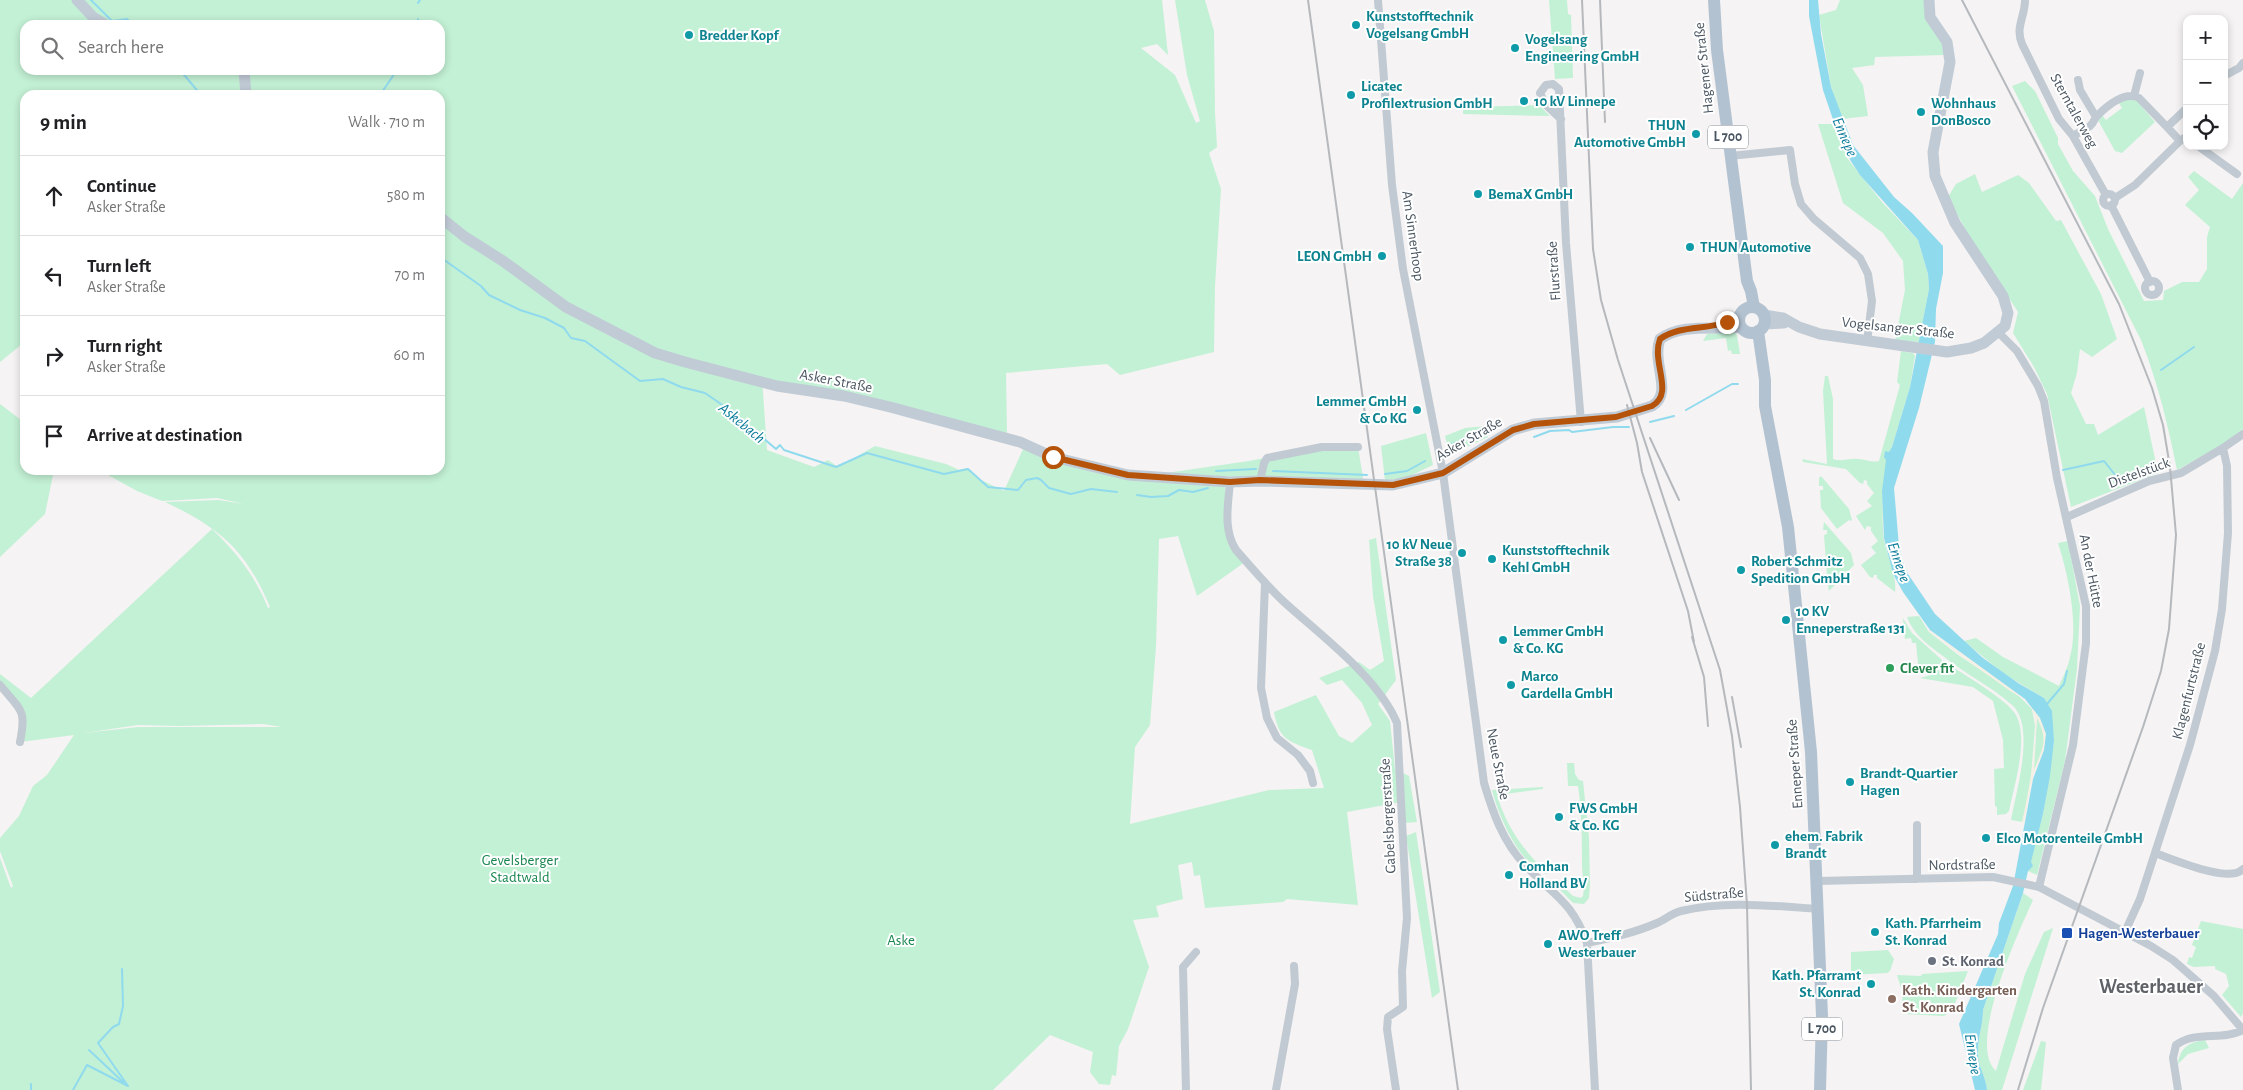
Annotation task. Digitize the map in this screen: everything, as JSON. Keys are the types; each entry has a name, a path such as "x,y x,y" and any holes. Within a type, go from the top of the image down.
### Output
{"main road":[{"name":"Hagener Straße","path":"1714,0 1717,50 1723,84 1730,156 1747,281 1744,292 1752,321 1758,395 1765,406 1771,438"},
{"name":"Enneper Straße","path":"1771,438 1787,521 1812,752 1822,1016 1820,1090"}],"street":[{"path":"77,0 98,20"},
{"name":"Am Sinnerhoop","path":"1378,0 1392,185 1403,269 1443,473"},
{"path":"1929,0 1930,17 1946,42 1950,62 1933,152 1935,176 1955,222 2003,296 2008,313 2005,326 1999,333"},
{"name":"Sterntalerweg","path":"2025,0 2025,12 2018,31 2022,44 2059,119 2073,136 2106,195 2111,194 2113,202"},
{"path":"2228,74 2243,64"},
{"path":"2134,96 2140,73"},
{"path":"244,75 246,90"},
{"path":"2078,80 2080,90 2096,117"},
{"path":"2073,136 2092,124 2096,117 2119,99 2134,96 2139,98 2167,127 2183,137"},
{"path":"2167,127 2183,112"},
{"name":"Flurstraße","path":"1561,119 1566,243 1581,422"},
{"path":"2150,282 2113,202 2135,185 2183,140"},
{"path":"1730,156 1790,150 1795,184 1801,204 1814,220 1860,258 1868,274 1872,301 1867,342"},
{"path":"2204,150 2237,174"},
{"name":"Asker Straße","path":"445,221 566,307 655,353 777,386 844,396 890,407 1020,442 1053,457 1128,475 1230,482 1260,480 1393,485 1443,473 1513,430 1534,424 1581,422 1616,417 1652,406 1658,403 1662,397 1663,385 1656,356 1660,339 1670,333 1752,321"},
{"name":"Vogelsanger Straße","path":"1752,321 1779,316 1790,323 1820,334 1938,351 1972,348 1999,333"},
{"name":"An der Hütte","path":"1999,333 2017,351 2038,386 2044,401 2051,450 2085,595 2086,643 2073,745 2036,886"},
{"name":"Distelstück","path":"2067,517 2149,481 2180,473 2243,434"},
{"path":"1260,480 1267,458 1322,447 1358,447"},
{"name":"Klagenfurtstraße","path":"2125,932 2138,903 2155,853 2198,717 2215,650 2222,610 2228,534 2226,466 2223,448"},
{"name":"Neue Straße","path":"1443,473 1445,500 1486,791 1495,818 1508,843 1525,864 1564,901 1581,926 1587,943 1595,1090"},
{"name":"Gabelsbergerstraße","path":"1230,482 1228,512 1230,541 1236,550 1265,583 1340,652 1385,700 1397,723 1407,918 1402,971 1403,1007 1388,1017 1387,1029 1396,1090"},
{"path":"1265,583 1262,688 1267,718 1277,738 1298,755 1310,771 1313,783"},
{"path":"0,685 22,712 24,722 20,742"},
{"path":"1917,825 1917,879"},
{"path":"2155,853 2222,875 2240,872 2243,869"},
{"name":"Nordstraße","path":"1817,881 2004,878 2036,886 2151,946 2183,968 2219,1001 2243,1030"},
{"name":"Südstraße","path":"1587,943 1627,934 1658,923 1678,912 1697,908 1754,905 1819,909"},
{"path":"1186,1090 1183,966 1196,952"},
{"path":"1276,1090 1295,984 1294,966"},
{"path":"2178,1090 2173,1058 2176,1045 2191,1038 2229,1036 2243,1030"}],"green space":[{"path":"0,0 1162,0 1168,55 1157,44 1141,48 1175,75 1196,123 1200,121 1187,75 1175,0 1205,0 1214,31 1217,147 1209,153 1221,189 1215,286 1214,352 1120,375 1107,364 1006,373 1007,434 762,378 767,450 814,467 828,460 838,467 875,446 946,464 959,470 967,468 977,478 1004,491 1024,447 1050,458 1225,485 1226,528 1229,546 1245,562 1197,596 1178,536 1159,539 1156,646 1150,725 1135,747 1130,824 1269,790 1324,788 1312,750 1290,741 1282,734 1274,712 1316,695 1339,736 1352,743 1372,725 1362,703 1342,680 1327,685 1319,678 1359,662 1370,670 1384,661 1373,596 1369,540 1376,538 1396,680 1378,704 1390,721 1395,769 1409,776 1417,822 1404,823 1401,802 1347,812 1358,905 1287,899 1283,902 1205,908 1200,875 1194,876 1192,862 1178,865 1183,899 1156,906 1159,917 1133,920 1149,967 1128,1029 1119,1046 1116,1076 1112,1075 1110,1085 1099,1084 1090,1072 1093,1052 1050,1035 993,1090 0,1090 0,858 11,888 13,886 0,851 0,838 19,816 33,786 47,775 74,735 20,742 24,723 0,683 0,674 31,698 212,529 165,502 218,500 244,504 217,498 162,501 137,491 108,475 445,475 445,90 20,90 20,346 0,362","holes":["212,529 241,556 261,587 270,607 268,608 245,566","263,724 282,727 138,727 84,733 138,725"]},
{"path":"1549,0 1567,0 1568,14 1571,15 1573,78 1555,79"},
{"path":"1840,0 1925,0 1942,44 1944,55 1875,57 1874,65 1852,68 1863,85 1868,116 1842,119 1831,87 1819,15 1836,10"},
{"path":"2025,81 2035,91 2058,138 2058,144 2073,171 2095,196 2108,229 2144,301 2163,300 2164,291 2182,282 2199,282 2207,269 2207,237 2210,227 2185,205 2199,190 2188,177 2194,171 2232,199 2243,183 2243,429 2222,445 2177,470 2162,404 2141,340 2012,86"},
{"path":"2129,99 2137,101 2155,122 2122,153 2115,151 2098,120 2102,115 2106,120 2122,108 2119,103"},
{"path":"1463,100 1466,105 1471,107 1539,105 1550,116 1463,114"},
{"path":"1818,124 1834,124 1847,158 1882,202 1918,240 1928,274 1929,289 1919,342 1895,341 1905,290 1903,261 1883,233 1843,203"},
{"path":"1975,174 1982,192 2018,175 2029,183 2056,221 2061,220 2101,294 2117,339 2092,357 2080,349 2077,373 2071,393 2086,424 2094,424 2098,435 2144,407 2158,473 2071,507 2047,394 2034,367 2013,333 2018,312 1970,238 1948,197 1956,184"},
{"path":"1734,332 1737,335 1740,354 1732,354 1731,350 1728,351 1726,338 1703,341 1707,334"},
{"path":"1901,351 1913,353 1915,356 1910,387 1889,454 1883,506 1884,539 1893,572 1895,592 1877,578 1877,575 1874,575 1873,578 1870,577 1861,565 1876,553 1871,547 1878,541 1871,531 1871,527 1867,526 1865,530 1856,516 1872,506 1867,501 1874,493 1867,484 1867,481 1864,480 1863,484 1860,483 1846,469 1803,462 1802,459 1827,464 1823,391 1825,376 1828,376 1833,399 1833,459 1879,461 1900,385 1897,382"},
{"path":"0,404 20,419 20,475 53,475 45,514 0,557"},
{"path":"1486,426 1488,437 1450,455 1445,436 1465,428"},
{"path":"1426,433 1433,465 1404,479 1385,480 1381,446"},
{"path":"1322,447 1358,447 1364,484 1166,473 1249,461"},
{"path":"1821,476 1849,509 1852,520 1849,520 1837,529 1821,508 1820,490 1823,490 1823,486 1819,486 1819,478"},
{"path":"1824,522 1851,553 1854,565 1829,591 1827,579 1831,578 1830,574 1827,575 1824,535 1827,534 1827,530 1823,530"},
{"path":"2068,541 2080,606 2077,669 2065,761 2037,875 2028,871 2043,814 2054,741 2044,698 2004,674 1964,641 1976,638 2003,657 2059,686 2068,664 2073,630 2071,600 2058,543"},
{"path":"1919,616 1929,632 1957,654 2019,696 2032,709 2035,726 2031,777 2023,822 2011,820 2020,777 2024,743 2023,728 2019,715 2004,698 1951,662 1922,639 1913,629 1907,617"},
{"path":"1903,618 1912,633 1942,660 1941,664 1933,670 1919,674 1916,643 1912,643 1911,638 1905,639"},
{"path":"1948,664 2005,703 2012,709 2020,725 2021,749 2017,776 2009,811 2006,814 1997,815 1997,807 1995,806 1994,769 2004,768 2003,740 1993,701 1973,687 1920,678 1931,675"},
{"path":"2037,717 2045,735 2043,748 2033,773"},
{"path":"1567,763 1574,763 1575,774 1579,780 1583,781 1589,838 1590,884 1589,898 1584,904 1573,903 1555,885 1556,880 1573,896 1581,898 1583,896 1578,786 1568,786"},
{"path":"1543,787 1543,789 1497,795 1505,817 1517,838 1547,874 1537,869 1519,850 1499,813 1492,790"},
{"path":"1416,832 1440,992 1432,998 1406,836"},
{"path":"2023,893 2033,900 1998,987 1987,1038 1988,1057 1996,1071 2025,974 2044,932 2053,928 2002,1090 1987,1090 1978,1056 1983,1010"},
{"path":"2201,921 2243,929 2243,1013 2241,1017 2222,995 2229,986 2226,974 2215,969 2215,966 2194,967 2187,964 2189,957 2192,958 2196,947 2192,945"},
{"path":"1888,950 1894,959 1890,971 1887,973 1851,975 1851,952"},
{"path":"1968,971 1952,1011 1944,1016 1903,1014 1902,991 1897,975 1921,976 1922,974"},
{"path":"2205,1040 2209,1048 2188,1054 2178,1064 2183,1049 2190,1044"},
{"path":"2041,1041 2046,1042 2041,1090 2023,1090"}],"sand":[{"path":"1930,630 2024,699 2006,688"},
{"path":"2029,705 2042,721 2046,741 2033,778 2024,823 2022,822 2035,747 2035,718","holes":["2037,718 2041,726 2043,745 2034,771"]}],"water":[{"name":"Ennepe","path":"1809,0 1818,0 1821,34 1831,87 1853,145 1894,197 1943,246 1943,273 1936,309 1935,342 1919,408 1894,488 1902,560 1908,574 1935,614 1983,658 2018,683 2044,698 2052,711 2054,741 2050,776 2031,862 2033,866 2028,871 2023,893 1983,1010 1978,1056 1987,1090 1975,1090 1959,1024 1998,934 1999,923 2013,886 2033,779 2044,750 2046,734 2040,718 2025,699 1930,630 1903,592 1893,574 1884,538 1882,491 1886,460 1884,457 1885,451 1889,452 1892,447 1910,387 1929,289 1928,274 1918,240 1860,175 1843,149 1823,90 1809,16"}],"waterway":[{"name":"Askebach","path":"91,0 111,20"},
{"name":"Askebach","path":"120,20 128,20"},
{"name":"Askebach","path":"184,75 197,90"},
{"path":"383,90 394,75"},
{"name":"Askebach","path":"445,261 481,286 489,295 520,310 545,318 564,328 571,338 585,341 640,381 663,379 681,387 705,393 731,411 776,449 780,445 784,450 836,467 867,453 944,474 968,469 988,487 1018,490 1026,480 1037,478 1049,488 1071,494 1091,489 1117,492"},
{"path":"2161,370 2194,347"},
{"name":"Askebach","path":"1686,410 1732,384 1738,384"},
{"name":"Askebach","path":"1650,422 1674,416"},
{"name":"Askebach","path":"1534,437 1550,431 1569,430 1572,432 1629,427"},
{"name":"Askebach","path":"1452,444 1484,433"},
{"name":"Askebach","path":"1385,474 1407,471 1425,461"},
{"path":"2063,470 2104,461 2116,476 2126,483 2145,471"},
{"name":"Askebach","path":"1216,471 1256,469"},
{"name":"Askebach","path":"1273,471 1367,475"},
{"name":"Askebach","path":"1137,495 1151,497 1168,496 1179,490 1193,492 1208,488"},
{"path":"2047,704 2064,684 2067,671"},
{"path":"73,1090 87,1065 128,1086 98,1043 113,1027 119,1024 123,1006 122,969"},
{"path":"89,1050 123,1082"},
{"path":"31,1084 31,1090"}],"railway":[{"path":"1308,0 1458,1090"},
{"path":"1582,0 1593,249 1601,300 1618,360 1720,670 1732,736 1740,807 1747,905 1751,1090"},
{"path":"1600,0 1605,122"},
{"path":"1962,0 2119,304 2152,388 2163,425 2170,467 2176,535 2169,629 2161,671 2143,727 2043,1008 2018,1090"},
{"path":"1627,405 1642,472 1688,611 1694,642"},
{"path":"1650,438 1679,500"},
{"path":"1692,637 1704,677 1708,726"},
{"path":"1732,697 1741,747"}],"place":[{"name":"Kunststofftechnik Vogelsang GmbH","path":"1356,25"},
{"name":"Bredder Kopf","path":"689,35"},
{"name":"Vogelsang Engineering GmbH","path":"1515,48"},
{"name":"Licatec Profilextrusion GmbH","path":"1351,95"},
{"name":"10 kV Linnepe","path":"1524,101"},
{"name":"Wohnhaus DonBosco","path":"1921,112"},
{"name":"THUN Automotive GmbH","path":"1696,134"},
{"name":"BemaX GmbH","path":"1478,194"},
{"name":"THUN Automotive","path":"1690,247"},
{"name":"LEON GmbH","path":"1382,256"},
{"name":"Lemmer GmbH & Co KG","path":"1417,410"},
{"name":"10 kV Neue Straße 38","path":"1462,553"},
{"name":"Kunststofftechnik Kehl GmbH","path":"1492,559"},
{"name":"Robert Schmitz Spedition GmbH","path":"1741,570"},
{"name":"10 KV Enneperstraße 131","path":"1786,620"},
{"name":"Lemmer GmbH & Co. KG","path":"1503,640"},
{"name":"Clever fit","path":"1890,668"},
{"name":"Marco Gardella GmbH","path":"1511,685"},
{"name":"Brandt-Quartier Hagen","path":"1850,782"},
{"name":"FWS GmbH & Co. KG","path":"1559,817"},
{"name":"Elco Motorenteile GmbH","path":"1986,838"},
{"name":"ehem. Fabrik Brandt","path":"1775,845"},
{"name":"Comhan Holland BV","path":"1509,875"},
{"name":"Kath. Pfarrheim St. Konrad","path":"1875,932"},
{"name":"Hagen-Westerbauer","path":"2067,933"},
{"name":"AWO Treff Westerbauer","path":"1548,944"},
{"name":"St. Konrad","path":"1932,961"},
{"name":"Kath. Pfarramt St. Konrad","path":"1871,984"},
{"name":"Kath. Kindergarten St. Konrad","path":"1892,999"}],"district":[{"name":"Westerbauer","path":"2151,987"}],"route":[{"path":"1053,457 1128,475 1230,482 1260,480 1393,485 1409,482 1443,473 1513,430 1534,424 1581,422 1616,417 1658,403 1662,397 1663,385 1656,356 1660,339 1670,333 1713,327 1727,322"}],"park label":[{"name":"Gevelsberger Stadtwald","path":"520,868"},
{"name":"Aske","path":"901,940"}]}
